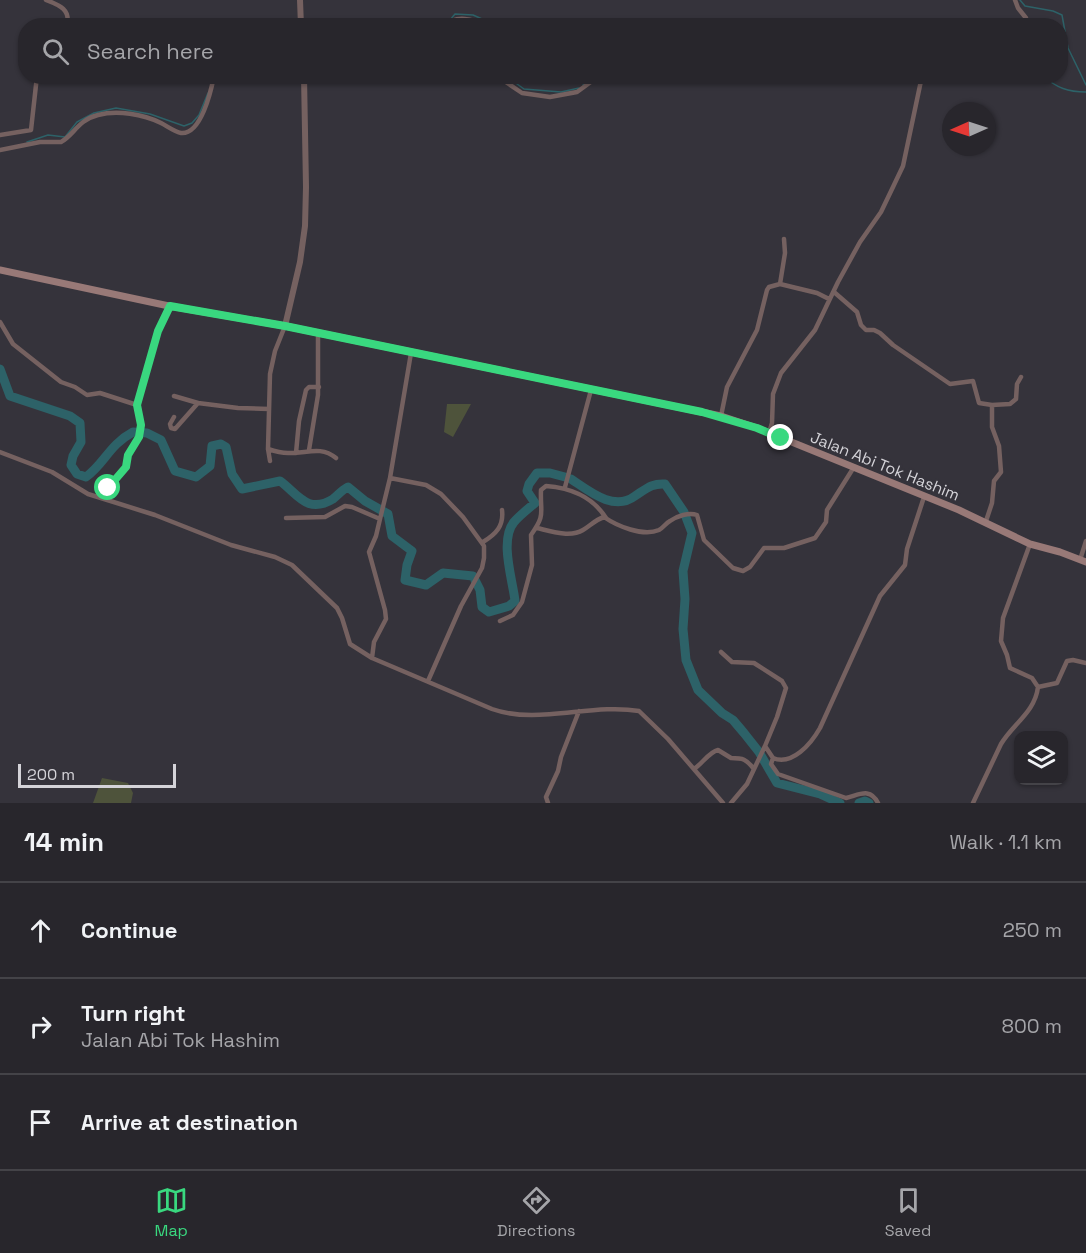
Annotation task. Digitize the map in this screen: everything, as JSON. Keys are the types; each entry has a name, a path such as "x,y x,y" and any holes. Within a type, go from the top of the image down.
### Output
{"main road":[{"name":"Jalan Abi Tok Hashim","path":"0,270 721,416 769,433 986,521 1030,544 1083,561"}],"street":[{"path":"46,0 66,11 69,18"},
{"path":"300,0 301,18"},
{"path":"1015,0 1018,9 1026,18"},
{"path":"0,135 30,130 36,84"},
{"path":"0,150 40,142 61,142 77,126 90,118 114,113 153,119 179,133 185,133 199,122 211,84"},
{"path":"270,461 268,449 271,364 285,326 300,262 305,226 304,84"},
{"path":"509,84 522,93 550,96 577,92 588,84"},
{"path":"769,433 772,423 773,394 777,381 791,358 815,330 860,242 881,212 903,166 920,84"},
{"path":"780,284 785,254 784,239"},
{"path":"721,416 727,387 756,330 769,287 780,284 817,293 829,299"},
{"path":"834,292 857,312 861,325 866,330 880,333 893,345 950,384 972,380 979,403 1010,404 1016,399 1017,384 1021,376"},
{"path":"104,499 108,488 126,467 128,455 139,437 141,425 137,405 158,331 170,306"},
{"path":"0,322 9,340 61,382 87,395 100,393 137,405"},
{"path":"309,450 319,387 318,333"},
{"path":"372,658 374,642 386,619 369,552 376,536 390,478 411,352"},
{"path":"296,453 299,421 306,390 309,387 319,387"},
{"path":"565,488 591,390"},
{"path":"174,396 198,403 238,408 269,408"},
{"path":"174,417 170,424 171,428 175,429 198,403"},
{"path":"986,521 992,503 994,481 1001,472 999,446 992,427 992,405"},
{"path":"268,449 286,453 309,450 326,451 336,458"},
{"path":"0,452 52,472 76,487 104,499 155,515 231,545 275,557 292,565 337,608 350,644 372,658 505,714 639,711 668,739 723,803"},
{"path":"537,528 573,533 583,530 600,518 606,518 621,526 648,532 660,530 679,516 697,515 704,540 733,568 743,571 750,567 764,548 784,548 815,538 826,522 827,510 854,467"},
{"path":"390,478 426,485 441,494 483,542 484,558 477,576 428,681"},
{"path":"500,621 513,615 522,602 532,565 531,535 541,519 541,490 546,486 565,488 588,498 606,518"},
{"path":"772,758 785,761 789,759 807,745 820,728 880,596 904,569 907,549 924,497"},
{"path":"286,518 325,517 345,506 381,517"},
{"path":"483,542 499,529 502,522 502,510"},
{"path":"1083,561 1086,541"},
{"path":"973,803 1001,744 1025,716 1036,697 1038,687 1032,678 1010,668 1001,641 1003,618 1030,544"},
{"path":"721,652 736,663 754,663 782,681 786,688 777,717 757,763 741,792 731,803"},
{"path":"1038,687 1057,683 1067,661 1073,660 1086,664"},
{"path":"548,803 546,797 558,771 579,711"},
{"path":"765,746 772,758 771,764 778,774 846,798 868,793 875,797 878,803"},
{"path":"694,769 713,751 718,750 731,758 745,758 754,769"}],"green space":[{"path":"447,404 471,404 453,437 444,432"},
{"path":"102,778 128,783 133,793 131,803 93,803"}],"waterway":[{"path":"1020,0 1025,6 1053,11 1062,15 1063,18"},
{"path":"452,18 455,14 473,15 480,18"},
{"path":"1068,48 1086,85"},
{"path":"517,84 524,89 561,92 579,88"},
{"path":"1053,84 1074,91 1086,92"},
{"path":"27,142 48,135 65,137 77,122 94,113 116,108 150,114 184,126 192,123 199,115 208,93"},
{"path":"0,369 10,396 70,416 80,423 81,442 71,465 77,474 86,477 118,443 133,432 147,433 161,440 175,471 196,477 210,466 212,446 221,444 226,447 232,474 242,489 280,481 303,500 316,505 333,499 348,487 365,501 388,514 392,536 412,551 405,580 426,585 443,573 473,576 480,590 482,607 489,612 509,606 515,601 508,561 508,539 514,522 535,503 527,491 529,484 537,473 550,473 565,477"},
{"path":"571,479 602,498 619,502 653,486 665,484 684,512 692,533 683,571 685,599 683,629 686,660 698,690 722,713 733,720 759,752 777,783 820,794 840,803"},
{"path":"859,803 865,801 869,803"}],"route":[{"path":"108,488 126,467 128,455 139,437 141,425 137,405 158,331 170,306 285,326 721,416 781,438"}]}
